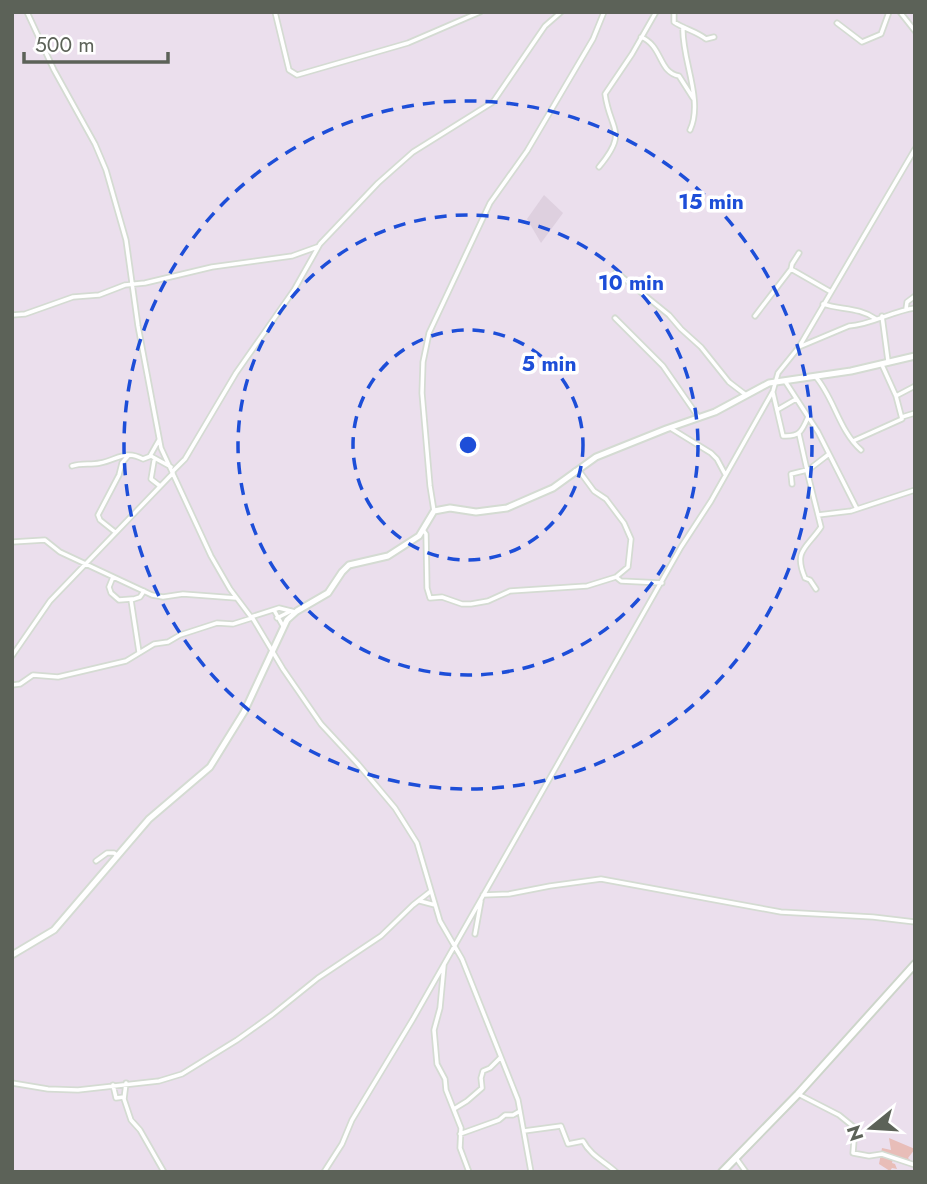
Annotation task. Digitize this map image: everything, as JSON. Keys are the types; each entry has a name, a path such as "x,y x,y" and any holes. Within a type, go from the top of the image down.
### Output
{"main road":[{"path":"722,1172 798,1094 915,964"}],"street":[{"path":"27,12 54,70 100,154 124,231 159,440 172,471 205,544 236,598 321,724 358,764 402,819 418,846 440,922 462,959 517,1096 531,1172"},
{"path":"275,12 289,70 297,75 392,49 479,12"},
{"path":"12,656 46,606 187,457 236,373 295,290 319,246 365,196 413,152 493,102 545,26 561,12"},
{"path":"277,618 328,593 349,565 388,556 419,536 435,511 430,486 422,393 423,362 429,332 494,197 527,151 593,39 604,12"},
{"path":"598,167 612,151 615,142 613,120 605,94 628,61 656,12"},
{"path":"674,12 674,22 691,28 706,39 714,37"},
{"path":"837,23 862,42 881,34 889,12"},
{"path":"900,12 915,31"},
{"path":"683,27 682,44 688,59 694,112 690,130"},
{"path":"641,37 655,46 661,63 674,75 679,76 693,99"},
{"path":"324,1172 773,391 778,373 799,347 915,149"},
{"path":"12,315 25,314 73,297 99,295 212,267 292,257 319,246"},
{"path":"755,316 791,269 799,253"},
{"path":"791,269 831,292"},
{"path":"616,272 669,314 681,329 704,349 729,383 746,395"},
{"path":"906,309 907,302 915,296"},
{"path":"823,304 834,308 849,308 876,318"},
{"path":"799,347 849,326 858,326 876,318 915,308"},
{"path":"882,317 885,362 902,417"},
{"path":"615,318 663,366 699,418"},
{"path":"435,511 450,508 476,512 507,508 545,492 596,457 720,410 762,386 784,379 851,371 915,356"},
{"path":"815,376 825,388 853,441 861,450"},
{"path":"784,379 829,454 857,509"},
{"path":"896,396 915,386"},
{"path":"773,391 782,435 799,434 804,430 808,417"},
{"path":"777,410 797,399"},
{"path":"853,441 865,433 915,413"},
{"path":"667,428 675,429 711,453 718,459 724,474"},
{"path":"799,434 821,527 802,548 803,554 799,562 805,578 810,580 816,589"},
{"path":"159,440 151,481 160,486"},
{"path":"72,466 83,463 98,464 114,456 130,454 154,459 172,471"},
{"path":"116,532 98,516 119,475 122,463 130,454"},
{"path":"792,484 791,474 819,464 829,454"},
{"path":"423,530 426,534 427,588 430,598 442,597 460,604 471,604 488,601 509,591 587,586 616,577 628,567 630,536 606,499 594,491 586,479 575,471"},
{"path":"818,515 857,509 915,490"},
{"path":"12,542 45,540 60,552 144,591 163,597 183,594 236,598"},
{"path":"113,577 109,587 118,599 140,597 144,591"},
{"path":"616,577 621,580 662,583"},
{"path":"132,598 139,652"},
{"path":"12,685 20,684 32,675 56,677 129,660 154,644 217,623 233,624 281,608 293,612"},
{"path":"274,610 283,626"},
{"path":"12,955 54,930 153,816 215,760 243,714 283,626 293,612"},
{"path":"96,861 107,853 114,853 118,857"},
{"path":"482,897 601,879 774,911 915,922"},
{"path":"12,1083 63,1090 159,1081 178,1076 221,1051 326,972 383,935 431,891"},
{"path":"475,934 482,897"},
{"path":"419,900 435,905"},
{"path":"444,963 440,1008 433,1030 437,1064 445,1079 461,1128 460,1148 469,1172"},
{"path":"453,1109 481,1088 483,1071 500,1058"},
{"path":"126,1083 124,1097 131,1119 144,1135 164,1172"},
{"path":"113,1085 116,1097 124,1097"},
{"path":"798,1094 839,1115 855,1128 853,1153 870,1156 882,1154 915,1165"},
{"path":"460,1134 520,1111"},
{"path":"524,1131 561,1126 568,1144 583,1141 600,1162 616,1172"},
{"path":"461,1128 467,1132"},
{"path":"736,1158 747,1172"}],"shaded area":[{"path":"544,195 563,213 541,243 527,219"},
{"path":"889,1138 915,1149 908,1158 911,1164 893,1159 892,1163 897,1169 892,1168 890,1171 879,1164 882,1148 891,1150"}]}
